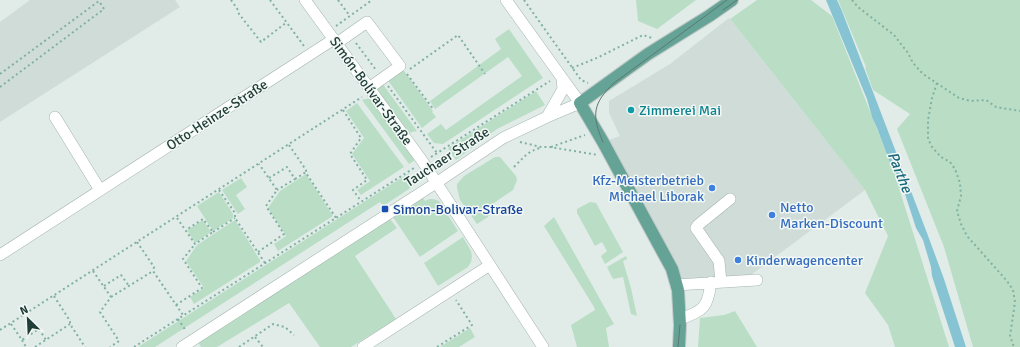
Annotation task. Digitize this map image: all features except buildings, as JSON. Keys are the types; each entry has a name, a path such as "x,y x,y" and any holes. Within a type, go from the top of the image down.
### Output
{"main road":[{"name":"Tauchaer Straße","path":"580,103 648,54 732,0"},
{"path":"580,103 603,142 672,269 678,290 680,322 679,347"}],"street":[{"name":"Simón-Bolívar-Straße","path":"305,0 422,162 543,347"},
{"path":"506,0 580,103"},
{"name":"Otto-Heinze-Straße","path":"0,255 333,38 367,22 400,66 370,90"},
{"path":"547,117 563,89 562,78"},
{"name":"Tauchaer Straße","path":"182,347 503,138 580,103"},
{"path":"55,117 100,190"},
{"path":"680,322 695,314 704,306 716,282 718,261 696,228 730,199"},
{"path":"363,347 490,265"},
{"path":"676,285 757,280"}],"path":[{"path":"0,74 99,0 104,9 0,87"},
{"path":"231,0 239,14 261,42 287,22"},
{"path":"270,0 310,54"},
{"path":"338,0 350,16"},
{"path":"333,38 350,16 372,0"},
{"path":"524,0 581,80 588,83"},
{"path":"852,0 858,7 894,35 908,53 913,63 923,74 959,98 971,101 986,100 996,107 1020,111"},
{"path":"434,110 406,72 458,35 485,74"},
{"path":"572,68 599,57 643,35 657,39"},
{"path":"134,347 550,81"},
{"path":"937,83 932,98 928,120 928,138 932,147 941,157 950,162 955,169 960,183 961,196 958,211 961,224 967,236 1007,281 1013,290 1015,302 1010,336 1014,347"},
{"path":"0,330 344,110 370,90"},
{"path":"344,110 362,138 350,154 367,180 353,190 362,201"},
{"path":"550,147 596,131"},
{"path":"503,138 541,147 550,147 611,158"},
{"path":"289,145 336,218"},
{"path":"514,167 529,152 541,147"},
{"path":"259,164 277,190"},
{"path":"269,178 287,167 295,179"},
{"path":"258,252 284,234 266,206 277,190 306,172"},
{"path":"219,190 235,213 236,218 265,263"},
{"path":"177,217 195,244"},
{"path":"176,305 202,288 183,259 195,244 236,218"},
{"path":"186,230 203,219 213,232"},
{"path":"137,242 154,268 153,271 183,315"},
{"path":"93,271 111,297"},
{"path":"110,347 118,341 100,312 111,297 153,271"},
{"path":"104,286 121,275 129,286"},
{"path":"437,347 472,325 450,291"},
{"path":"54,296 85,347"},
{"path":"11,323 26,347"},
{"path":"35,347 70,324"},
{"path":"239,347 273,324 285,327 294,335"},
{"path":"22,340 38,329 46,340"},
{"path":"255,337 263,347"}],"shaded area":[{"path":"30,0 175,0 180,7 0,122 0,22"},
{"path":"729,18 865,190 740,283 676,285 603,142 620,136 609,113 609,101 670,64"}],"green space":[{"path":"636,0 696,0 657,29 638,21"},
{"path":"757,0 811,0 832,16 893,169 949,347 895,347 888,325 865,293 888,236 865,190 730,19"},
{"path":"838,0 1020,0 1020,347 973,347 944,247 897,129 910,114 873,90 865,68 866,67"},
{"path":"509,29 543,78 443,144 434,143 427,134 441,124 446,130 522,76 508,57 435,109 430,101 501,49 495,39"},
{"path":"402,68 436,117 422,128 387,79"},
{"path":"382,83 417,131 408,133 376,88"},
{"path":"536,91 545,105 497,129 456,160 448,148"},
{"path":"370,98 415,160 409,164 362,100"},
{"path":"357,103 404,167 361,195 357,190 370,181 352,154 364,138 346,111"},
{"path":"495,157 500,157 516,176 517,180 513,190 485,209 489,215 488,217 477,224 460,200 457,184 464,176"},
{"path":"409,173 416,184 383,206 380,202 155,347 138,347"},
{"path":"306,174 333,216 278,251 274,244 286,236 268,208 280,191"},
{"path":"241,178 247,187 236,195 245,209 238,214 222,190"},
{"path":"219,192 233,214 233,218 213,231 197,206"},
{"path":"423,198 425,201 432,199 439,201 458,231 420,257 393,217"},
{"path":"590,202 596,203 623,252 605,264 601,256 607,251 602,242 595,246 577,213 577,209"},
{"path":"554,217 614,324 606,328 609,347 577,347 571,325 595,310 544,226"},
{"path":"390,219 397,228 355,256 396,319 351,347 320,347 289,303 217,347 201,347 198,342"},
{"path":"203,220 211,232 195,243 187,230"},
{"path":"235,220 260,262 194,304 190,297 204,288 186,261 197,245"},
{"path":"463,237 471,251 471,262 468,267 438,286 424,263"},
{"path":"626,256 627,259 623,261 637,316 631,314 623,277 613,279 607,267"},
{"path":"735,311 757,347 698,347 700,318 724,315"},
{"path":"470,328 475,337 459,347 440,347"}],"water":[{"name":"Parthe","path":"826,0 837,0 842,11 944,279 966,347 955,347 932,276 931,267 923,240 916,228 905,194 899,187 897,175 891,165 872,117 867,99"}],"tram line":[{"path":"603,142 597,124 596,110 598,103 607,90 614,83 727,0"},
{"path":"723,10 737,0"},
{"path":"678,347 680,325"}],"place":[{"name":"Zimmerei Mai","path":"631,110"},
{"name":"Kfz-Meisterbetrieb Michael Liborak","path":"712,188"},
{"name":"Simon-Bolivar-Straße","path":"385,209"},
{"name":"Netto Marken-Discount","path":"772,215"},
{"name":"Kinderwagencenter","path":"738,260"}]}
